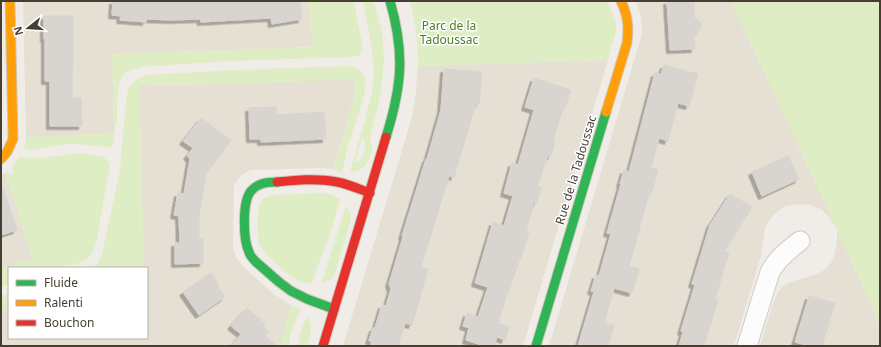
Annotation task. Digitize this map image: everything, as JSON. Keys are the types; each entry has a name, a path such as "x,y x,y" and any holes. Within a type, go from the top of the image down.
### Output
{"street":[{"path":"1,158 6,155 13,139 10,1"},
{"path":"323,346 370,193 397,97 400,72 400,43 390,1"},
{"name":"Rue de la Tadoussac","path":"536,346 627,43 629,26 628,17 621,1"},
{"path":"334,309 292,292 284,287 252,258 247,248 246,241 247,200 255,187 268,182 317,180 338,183 370,193"},
{"path":"748,346 770,272 779,259 800,241"}],"shaded area":[{"path":"23,1 308,1 313,47 113,54 114,134 26,137"},
{"path":"635,1 731,1 837,229 821,209 810,205 800,204 785,206 773,215 765,227 761,256 734,346 549,346 642,34 641,16"},
{"path":"608,60 523,346 343,346 412,117 418,66"},
{"path":"356,78 353,103 333,169 251,170 243,174 234,186 233,246 236,257 248,271 275,295 291,305 280,346 1,346 1,311 8,309 8,339 148,339 148,267 142,267 144,266 139,85 236,84"},
{"path":"5,173 33,259 1,269 1,175"},
{"path":"837,229 880,324 880,346 760,346 777,294 782,287 790,282 823,271 831,263 835,253"}],"green space":[{"path":"308,1 354,1 363,47 358,56 352,57 231,61 141,67 132,70 124,74 119,84 117,120 114,133 112,54 313,47"},
{"path":"363,1 374,1 383,38 384,61 380,98 370,137 373,147 372,152 366,164 360,170 350,172 372,94 374,75 369,33","holes":["364,138 364,155 360,160 355,162 362,139"]},
{"name":"Parc de la Tadoussac","path":"410,1 607,1 615,20 616,31 608,60 418,66 416,33"},
{"path":"731,1 880,1 880,324 811,173"},
{"path":"351,66 358,69 362,73 365,80 364,94 348,146 342,173 333,169 353,103 356,79 236,84 139,85 144,266 92,267 97,264 102,254 120,170 126,100 128,90 132,83 147,75"},
{"path":"114,133 114,142 110,147 66,144 34,150 24,148 26,137"},
{"path":"79,153 104,157 109,163 109,171 97,239 93,252 87,259 79,263 64,267 8,267 8,284 1,287 1,269 33,258 5,173 7,171 10,175 14,172 11,168 19,157 40,158"},
{"path":"324,193 333,195 340,199 329,238 312,284 293,278 262,250 258,238 258,212 261,201 273,195"},
{"path":"346,205 351,219 335,274 331,279 322,283 323,278"},
{"path":"8,294 8,309 1,311 1,296"},
{"path":"291,305 301,309 290,336 289,346 280,346"},
{"path":"307,316 311,327 307,346 298,346 301,331"}],"building":[{"path":"113,1 300,1 302,19 272,24 271,18 201,22 200,19 146,19 146,22 120,20 121,16 112,15"},
{"path":"667,1 694,1 694,17 701,23 701,29 694,37 695,49 670,50"},
{"path":"44,16 73,16 72,98 81,98 82,126 50,126 50,81 45,81"},
{"path":"664,65 698,74 689,106 678,103 668,141 659,138 651,168 658,170 651,194 649,194 629,266 639,269 632,293 614,288 604,323 614,326 608,346 578,346 594,292 591,291 596,275 599,276 611,234 607,233 624,170 629,172 655,73 661,74"},
{"path":"444,69 482,72 479,104 476,103 454,177 449,176 421,267 428,269 412,325 405,323 398,346 370,346 372,341 369,341 373,328 375,328 382,305 386,306 391,289 389,284 403,237 402,236 441,110"},
{"path":"534,78 571,90 565,108 563,108 553,141 555,142 551,156 548,155 537,186 541,187 537,203 534,202 526,231 529,232 498,323 509,327 505,340 497,337 494,346 484,346 466,340 469,328 463,326 467,313 478,317 488,287 475,283 493,222 504,226 513,196 504,193 512,163 518,165 534,110 525,107"},
{"path":"276,107 276,115 324,112 326,139 261,142 261,139 250,139 249,108"},
{"path":"201,118 231,140 206,174 199,216 199,239 203,239 203,263 175,264 175,243 180,243 179,216 174,215 178,193 184,194 190,159 187,156 193,148 183,141"},
{"path":"788,156 799,179 762,196 752,172"},
{"path":"1,191 4,191 17,230 1,235"},
{"path":"730,194 752,207 724,252 729,253 715,299 718,300 704,346 679,346 683,332 681,331 695,285 692,284 710,225"},
{"path":"211,273 225,297 199,315 183,292"},
{"path":"809,296 835,303 822,346 810,346 795,342"},
{"path":"247,308 265,324 263,327 269,332 265,336 277,346 231,346 241,334 231,326"}],"traffic: fast":[{"path":"386,137 395,102 400,69 398,37 390,1"},
{"path":"536,346 606,112"},
{"path":"277,182 260,185 254,188 248,196 244,221 249,253 256,262 291,291 307,299 334,309"}],"traffic: slow":[{"path":"1,159 7,152 13,139 10,1"},
{"path":"606,112 627,43 627,21 621,1"}],"traffic: jam":[{"path":"323,346 386,137"},
{"path":"277,182 322,180 345,184 370,193"}]}
